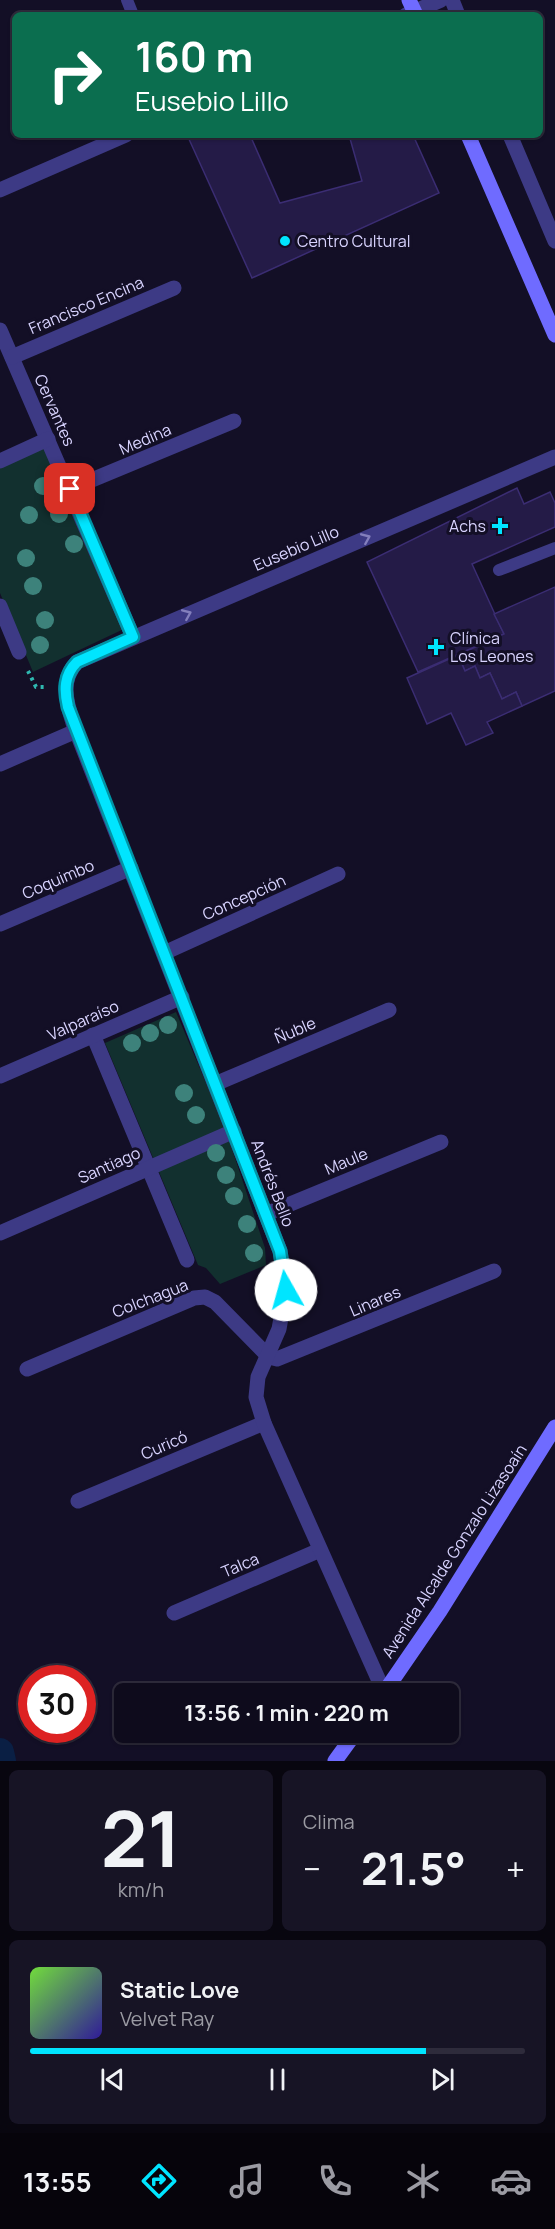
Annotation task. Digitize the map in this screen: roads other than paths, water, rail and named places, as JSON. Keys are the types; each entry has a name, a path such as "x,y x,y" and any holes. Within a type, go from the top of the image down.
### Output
{"main road":[{"path":"469,138 555,334"},
{"name":"Avenida Alcalde Gonzalo Lizasoaín","path":"391,1683 440,1611 555,1427"},
{"path":"335,1761 348,1743"}],"street":[{"path":"411,10 441,0"},
{"path":"0,190 119,138"},
{"path":"511,138 555,241"},
{"name":"Francisco Encina","path":"12,357 174,288"},
{"name":"Cervantes","path":"0,330 133,637"},
{"name":"Medina","path":"70,489 234,421"},
{"path":"0,460 48,439"},
{"name":"Eusebio Lillo","path":"65,686 67,676 77,662 555,457"},
{"path":"1,610 19,652"},
{"name":"Andrés Bello","path":"65,686 68,707 76,731 280,1251 286,1290 279,1329 269,1357 258,1377 256,1397 264,1423 380,1683"},
{"path":"0,764 76,731"},
{"name":"Coquimbo","path":"0,924 131,868"},
{"name":"Concepción","path":"164,952 338,874"},
{"name":"Valparaíso","path":"0,1076 182,998"},
{"name":"Ñuble","path":"215,1084 388,1010"},
{"path":"93,1035 187,1260"},
{"name":"Santiago","path":"0,1233 234,1131"},
{"name":"Maule","path":"266,1214 441,1142"},
{"name":"Linares","path":"269,1357 277,1359 290,1356 494,1271"},
{"name":"Colchagua","path":"27,1369 194,1298 205,1297 214,1302 269,1357"},
{"name":"Curicó","path":"78,1501 264,1423"},
{"name":"Talca","path":"174,1613 320,1550"}],"lane":[{"path":"499,570 555,548"}],"waterway":[{"path":"0,1752 2,1761"}],"place":[{"name":"Centro Cultural","path":"285,241"},
{"name":"Achs","path":"500,526"},
{"name":"Clínica Los Leones","path":"436,647"}]}
